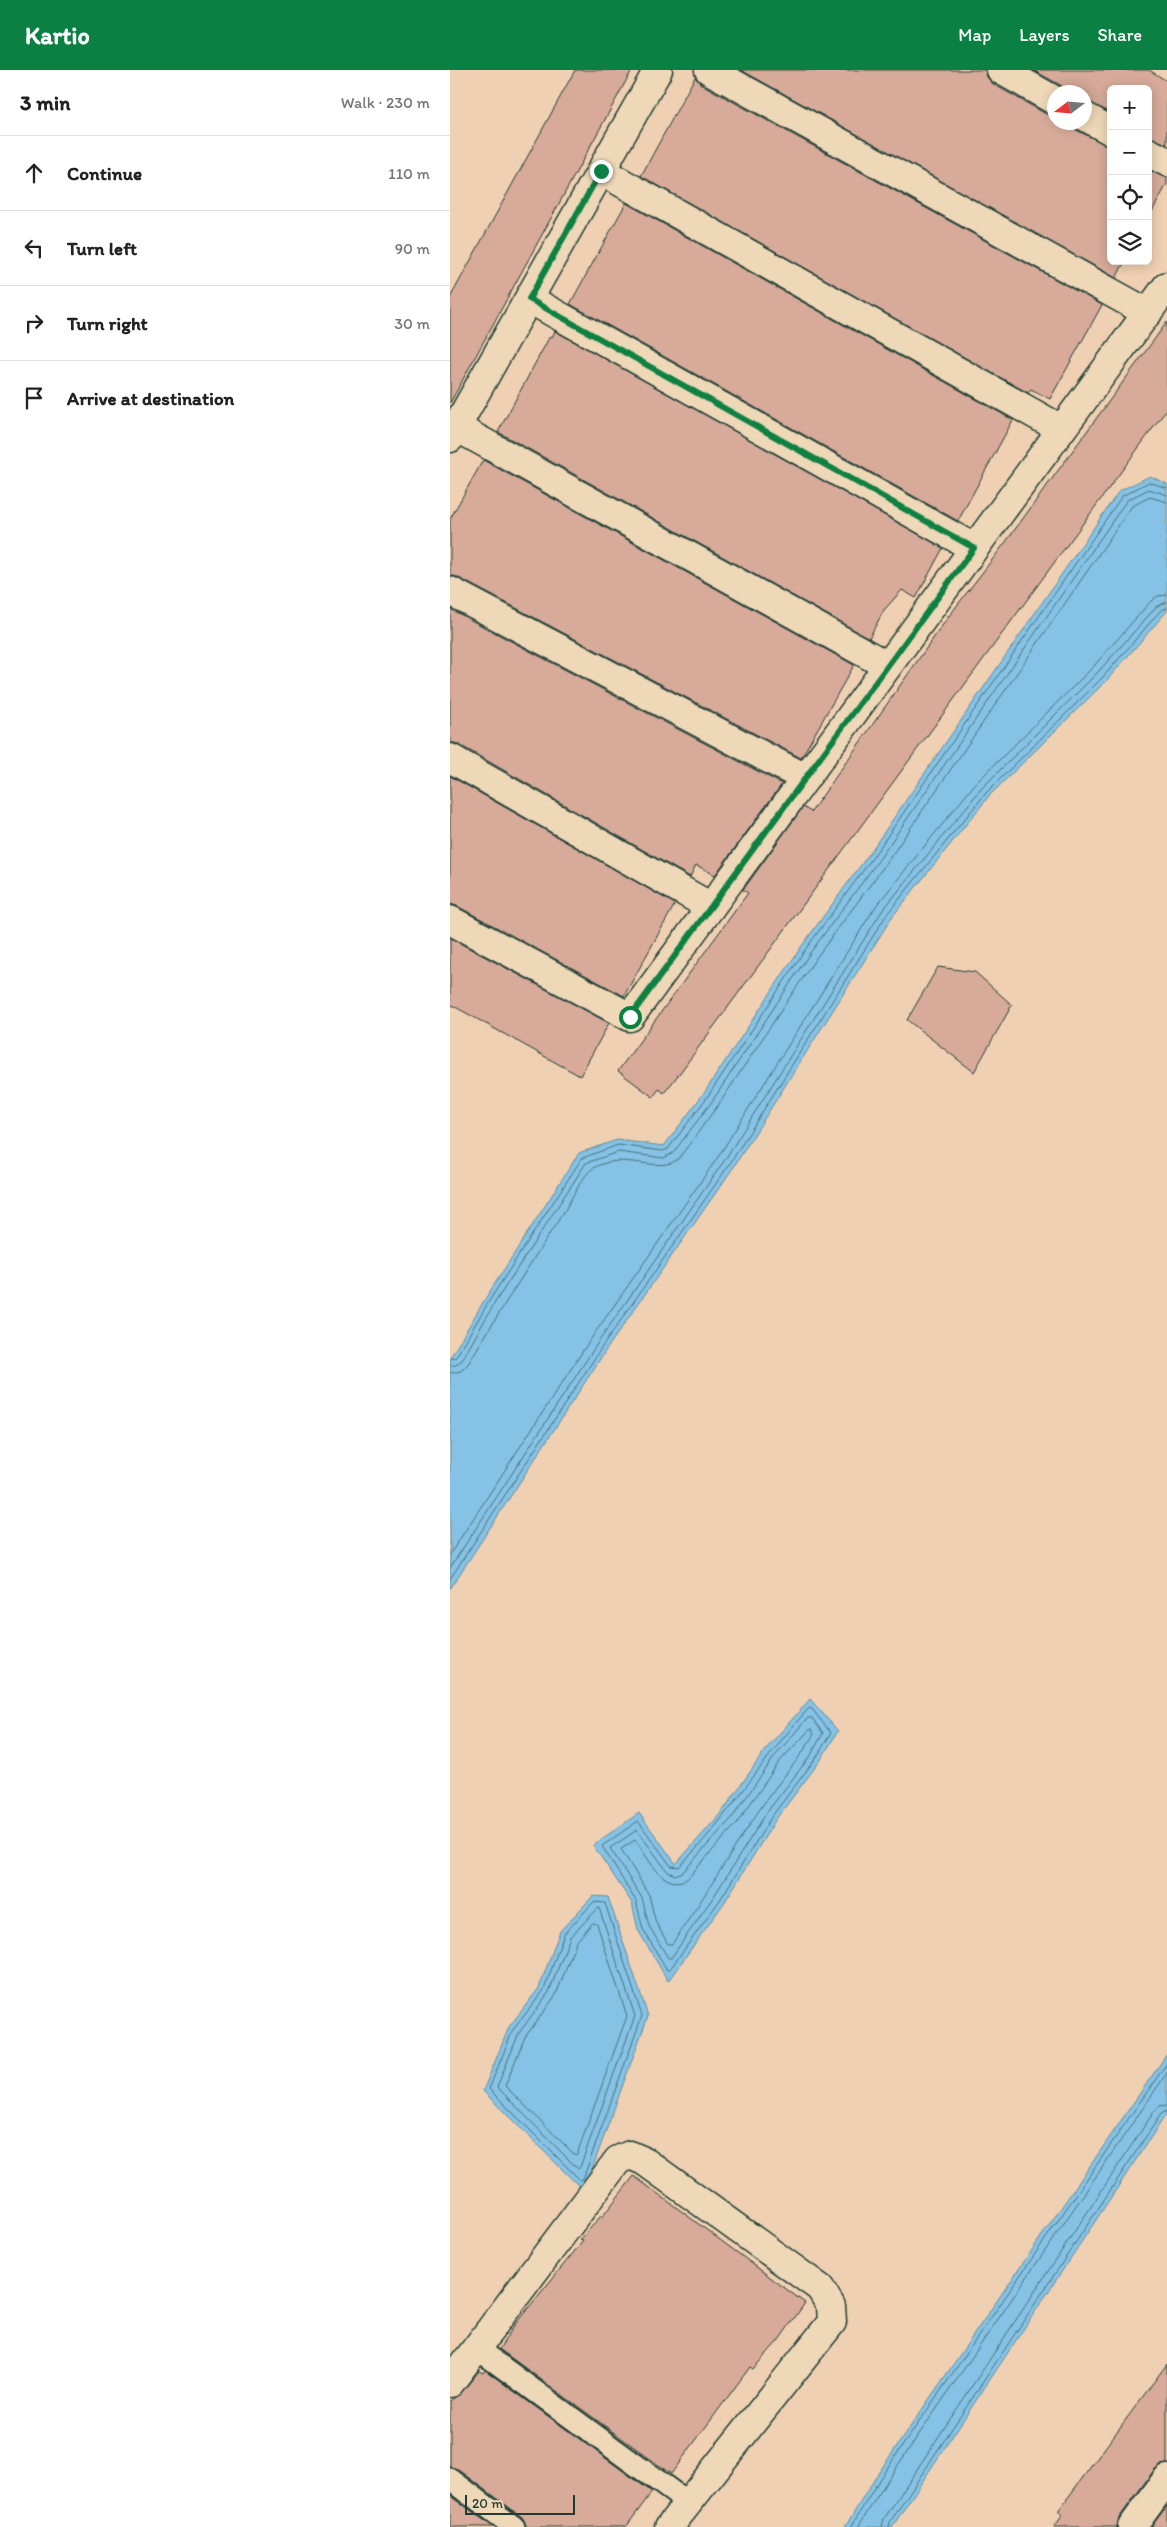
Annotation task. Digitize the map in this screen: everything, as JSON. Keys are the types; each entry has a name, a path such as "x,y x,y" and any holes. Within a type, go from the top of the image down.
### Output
{"street":[{"path":"658,70 453,432 888,666"},
{"path":"709,70 1148,313"},
{"path":"1001,70 1047,96"},
{"path":"1092,120 1109,130"},
{"path":"1152,154 1167,162"},
{"path":"601,171 1061,430"},
{"path":"450,920 630,1017 1167,286"},
{"path":"529,299 974,548"},
{"path":"450,590 805,778"},
{"path":"450,758 711,907"},
{"path":"450,2383 618,2160 630,2154 644,2161 820,2288 832,2306 832,2322 669,2527"},
{"path":"1132,2527 1167,2479"}],"lane":[{"path":"476,2348 688,2503"},
{"path":"450,2479 514,2527"}],"water":[{"path":"1150,476 1167,484 1167,611 1107,680 989,796 892,917 733,1168 606,1350 450,1589 450,1358 485,1299 579,1153 617,1140 664,1146 704,1093 801,947 869,854 1119,491"},
{"path":"810,1699 838,1731 820,1761 776,1819 724,1903 668,1981 638,1930 632,1903 593,1845 639,1813 676,1864 722,1812 766,1749"},
{"path":"593,1896 608,1897 648,2016 584,2191 483,2091 509,2027 539,1988 560,1931"},
{"path":"1167,2054 1167,2113 892,2527 845,2527 877,2475"}],"building":[{"path":"575,70 632,70 450,403 450,298"},
{"path":"741,70 985,70 987,77 993,84 1047,114 1047,130 1076,130 1107,145 1107,265 1123,265 1116,278"},
{"path":"1033,70 1149,70 1167,81 1167,144 1152,138 1152,85 1107,85 1107,111 1092,104 1092,85 1060,85"},
{"path":"695,77 701,84 1102,305 1050,399 1031,389 1028,393 641,176"},
{"path":"1152,172 1167,178 1167,184 1152,212"},
{"path":"626,203 1013,420 958,521 570,304"},
{"path":"1167,322 1167,409 679,1074 664,1093 659,1089 653,1097 618,1071 748,893 743,890 803,807 811,812 949,616 1005,543"},
{"path":"555,331 943,548 916,598 902,590 884,610 869,638 498,432 550,336 552,337"},
{"path":"483,460 854,665 801,758 450,575 450,519"},
{"path":"450,609 782,784 715,875 696,865 690,877 458,744 450,742"},
{"path":"450,776 675,904 624,996 457,906 450,904"},
{"path":"450,938 609,1023 580,1076 450,1004"},
{"path":"938,967 975,972 1012,1005 974,1072 907,1020"},
{"path":"634,2176 805,2303 779,2340 753,2369 750,2367 671,2474 499,2349 516,2323 583,2241 580,2240 602,2217"},
{"path":"1167,2364 1167,2464 1160,2465 1154,2470 1119,2518 1117,2527 1054,2527 1063,2515 1058,2511"},
{"path":"485,2370 652,2492 626,2527 526,2527 522,2517 458,2469 450,2467 450,2401 462,2392 479,2371 483,2373"},
{"path":"450,2495 493,2527 450,2527"},
{"path":"1167,2506 1167,2527 1151,2527"}],"route":[{"path":"601,171 529,299 974,548 630,1017"}]}
